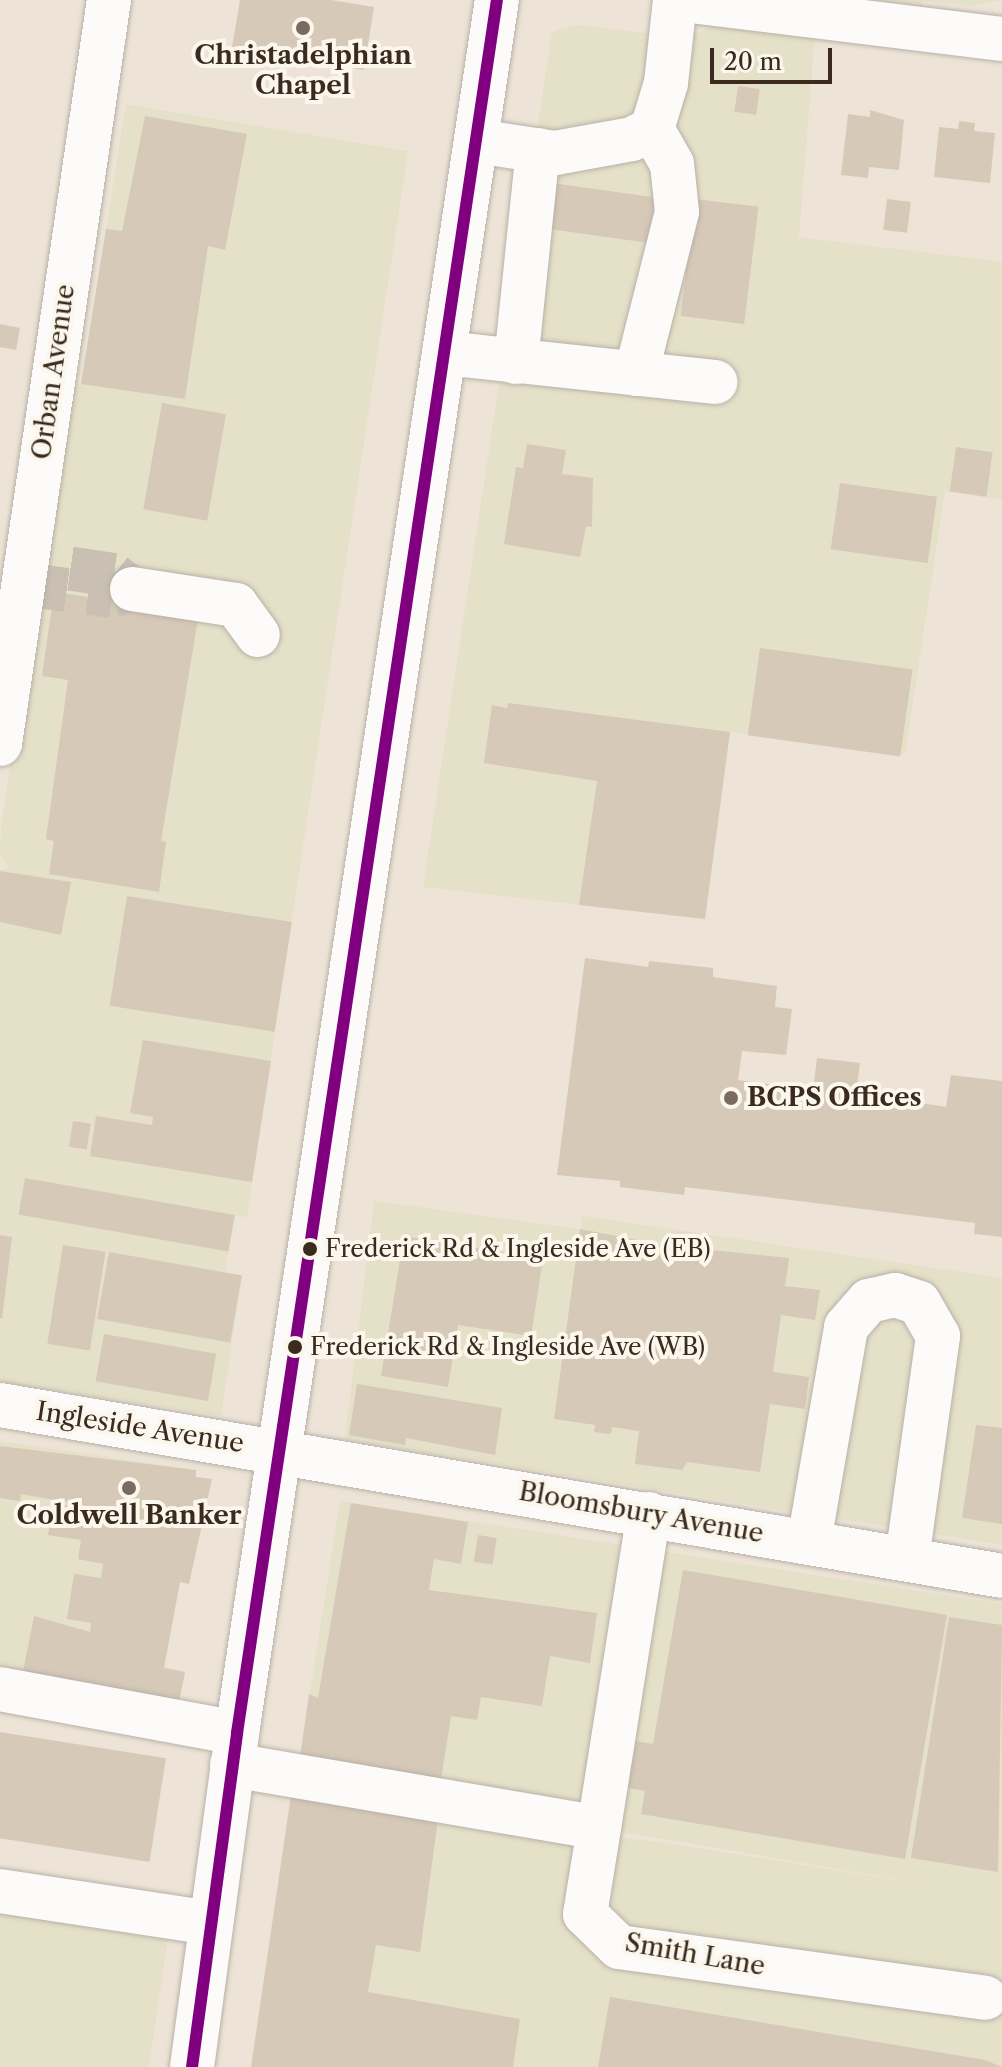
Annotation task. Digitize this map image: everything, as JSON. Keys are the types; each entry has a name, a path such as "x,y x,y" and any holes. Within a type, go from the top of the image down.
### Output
{"main road":[{"name":"Orban Avenue","path":"0,744 109,0"},
{"path":"192,2067 234,1749 497,0"},
{"path":"476,141 555,153 632,139 652,129 666,83 675,0"},
{"path":"684,0 1002,39"},
{"path":"636,374 677,212 672,164 652,129"},
{"path":"516,362 538,150"},
{"path":"444,353 715,382"},
{"path":"132,589 236,605 258,635"},
{"path":"809,1542 846,1327 869,1301 895,1295 919,1303 938,1336 907,1559"},
{"name":"Ingleside Avenue","path":"0,1405 279,1451"},
{"name":"Bloomsbury Avenue","path":"279,1451 1002,1576"},
{"path":"0,1689 234,1749 599,1828 649,1514"},
{"name":"Smith Lane","path":"599,1828 585,1914 619,1947 985,1998"},
{"path":"0,1891 211,1923"}],"shaded area":[{"path":"836,0 1002,0 973,6 921,1 922,12"},
{"path":"718,23 815,33 799,237 1002,262 1002,500 945,491 905,755 730,732 705,919 423,887 552,32 577,25 646,33 700,32"},
{"path":"126,104 408,151 247,1217 235,1216 225,1272 242,1276 221,1416 0,1382 0,869 9,869 0,853 1,828 65,394 81,384"},
{"path":"374,1201 580,1229 557,1374 583,1216 1002,1278 1002,1545 345,1440"},
{"path":"0,1441 196,1470 196,1477 212,1479 189,1584 180,1583 164,1667 185,1672 179,1702 0,1667"},
{"path":"340,1501 1002,1604 1002,2067 251,2067 292,1789 454,1818 660,1842 948,1888 599,1828 299,1764"},
{"path":"0,1908 168,1937 149,2067 0,2067"}],"building":[{"name":"Christadelphian Chapel","path":"240,0 331,0 374,7 364,70 232,48"},
{"path":"738,86 760,89 756,115 734,112"},
{"path":"870,110 904,120 899,170 869,167 868,178 841,175 848,114 870,117"},
{"path":"145,116 247,134 225,250 208,246 185,399 81,384 106,229 122,231"},
{"path":"959,121 975,123 974,131 995,133 990,183 934,177 939,127 958,129"},
{"path":"545,182 663,199 656,244 539,228"},
{"path":"695,199 759,207 744,324 681,316"},
{"path":"887,199 911,202 907,233 883,230"},
{"path":"0,324 20,328 16,350 0,347"},
{"path":"162,403 226,414 207,521 143,509"},
{"path":"527,444 566,450 562,474 593,478 592,527 586,526 580,557 504,544 516,467 523,468"},
{"path":"956,447 993,452 986,497 950,492"},
{"path":"840,483 937,497 928,563 831,549"},
{"path":"54,592 199,613 161,841 166,842 159,892 49,874 54,841 46,839 68,680 42,676"},
{"path":"760,648 913,669 900,757 748,735"},
{"path":"508,703 730,732 705,919 579,905 597,781 484,763 492,705 507,708"},
{"path":"0,871 71,882 61,935 0,922"},
{"path":"127,896 292,922 275,1032 110,1006"},
{"name":"BCPS Offices","path":"585,958 648,967 649,961 713,968 713,977 777,986 775,1007 792,1009 786,1055 742,1051 738,1080 813,1090 817,1058 860,1063 856,1093 946,1107 951,1075 1002,1081 1002,1237 974,1234 975,1223 685,1187 684,1195 620,1187 620,1181 557,1175"},
{"path":"143,1040 271,1061 252,1182 90,1156 96,1116 152,1125 153,1117 130,1113"},
{"path":"73,1121 91,1124 87,1149 69,1147"},
{"path":"25,1178 235,1215 228,1251 19,1214"},
{"path":"580,1229 663,1245 789,1258 785,1286 820,1290 815,1320 781,1315 773,1372 809,1377 805,1409 770,1404 760,1472 687,1462 682,1470 635,1464 639,1431 612,1427 611,1434 594,1432 595,1425 554,1419"},
{"path":"0,1235 12,1237 2,1319 0,1318"},
{"path":"404,1236 543,1259 531,1336 458,1325 448,1387 381,1376"},
{"path":"63,1245 105,1252 90,1350 47,1344"},
{"path":"109,1252 242,1275 230,1342 97,1319"},
{"path":"104,1334 216,1354 208,1401 96,1381"},
{"path":"357,1384 502,1408 495,1455 406,1438 405,1445 349,1435"},
{"path":"976,1425 1002,1428 1002,1524 962,1518"},
{"path":"0,1446 196,1470 196,1477 212,1479 189,1584 180,1582 164,1668 185,1672 179,1702 23,1672 34,1616 90,1632 91,1623 67,1619 74,1574 101,1578 103,1564 78,1559 81,1540 48,1535 53,1504 99,1508 21,1494 20,1501 0,1498"},
{"path":"351,1503 468,1522 461,1564 434,1559 429,1590 597,1613 590,1663 550,1656 542,1706 481,1697 477,1720 451,1716 440,1786 299,1764 309,1694 318,1698"},
{"path":"478,1535 497,1538 493,1565 474,1562"},
{"path":"683,1570 947,1615 905,1859 641,1814 645,1791 628,1788 636,1741 653,1744"},
{"path":"949,1617 1002,1625 998,1872 911,1858"},
{"path":"0,1732 166,1758 150,1862 0,1838"},
{"path":"292,1789 438,1819 420,1952 376,1945 368,1992 520,2019 513,2067 251,2067"},
{"path":"610,1997 985,2060 1002,2067 598,2067"}],"tunnel":[{"path":"23,584 112,596 132,589 114,575 26,562"}],"transit line":[{"path":"192,2067 237,1733 497,0"}],"place":[{"name":"Christadelphian Chapel","path":"303,28"},
{"name":"BCPS Offices","path":"731,1098"},
{"name":"Frederick Rd & Ingleside Ave (EB)","path":"310,1249"},
{"name":"Frederick Rd & Ingleside Ave (WB)","path":"295,1347"},
{"name":"Coldwell Banker","path":"129,1488"}]}
